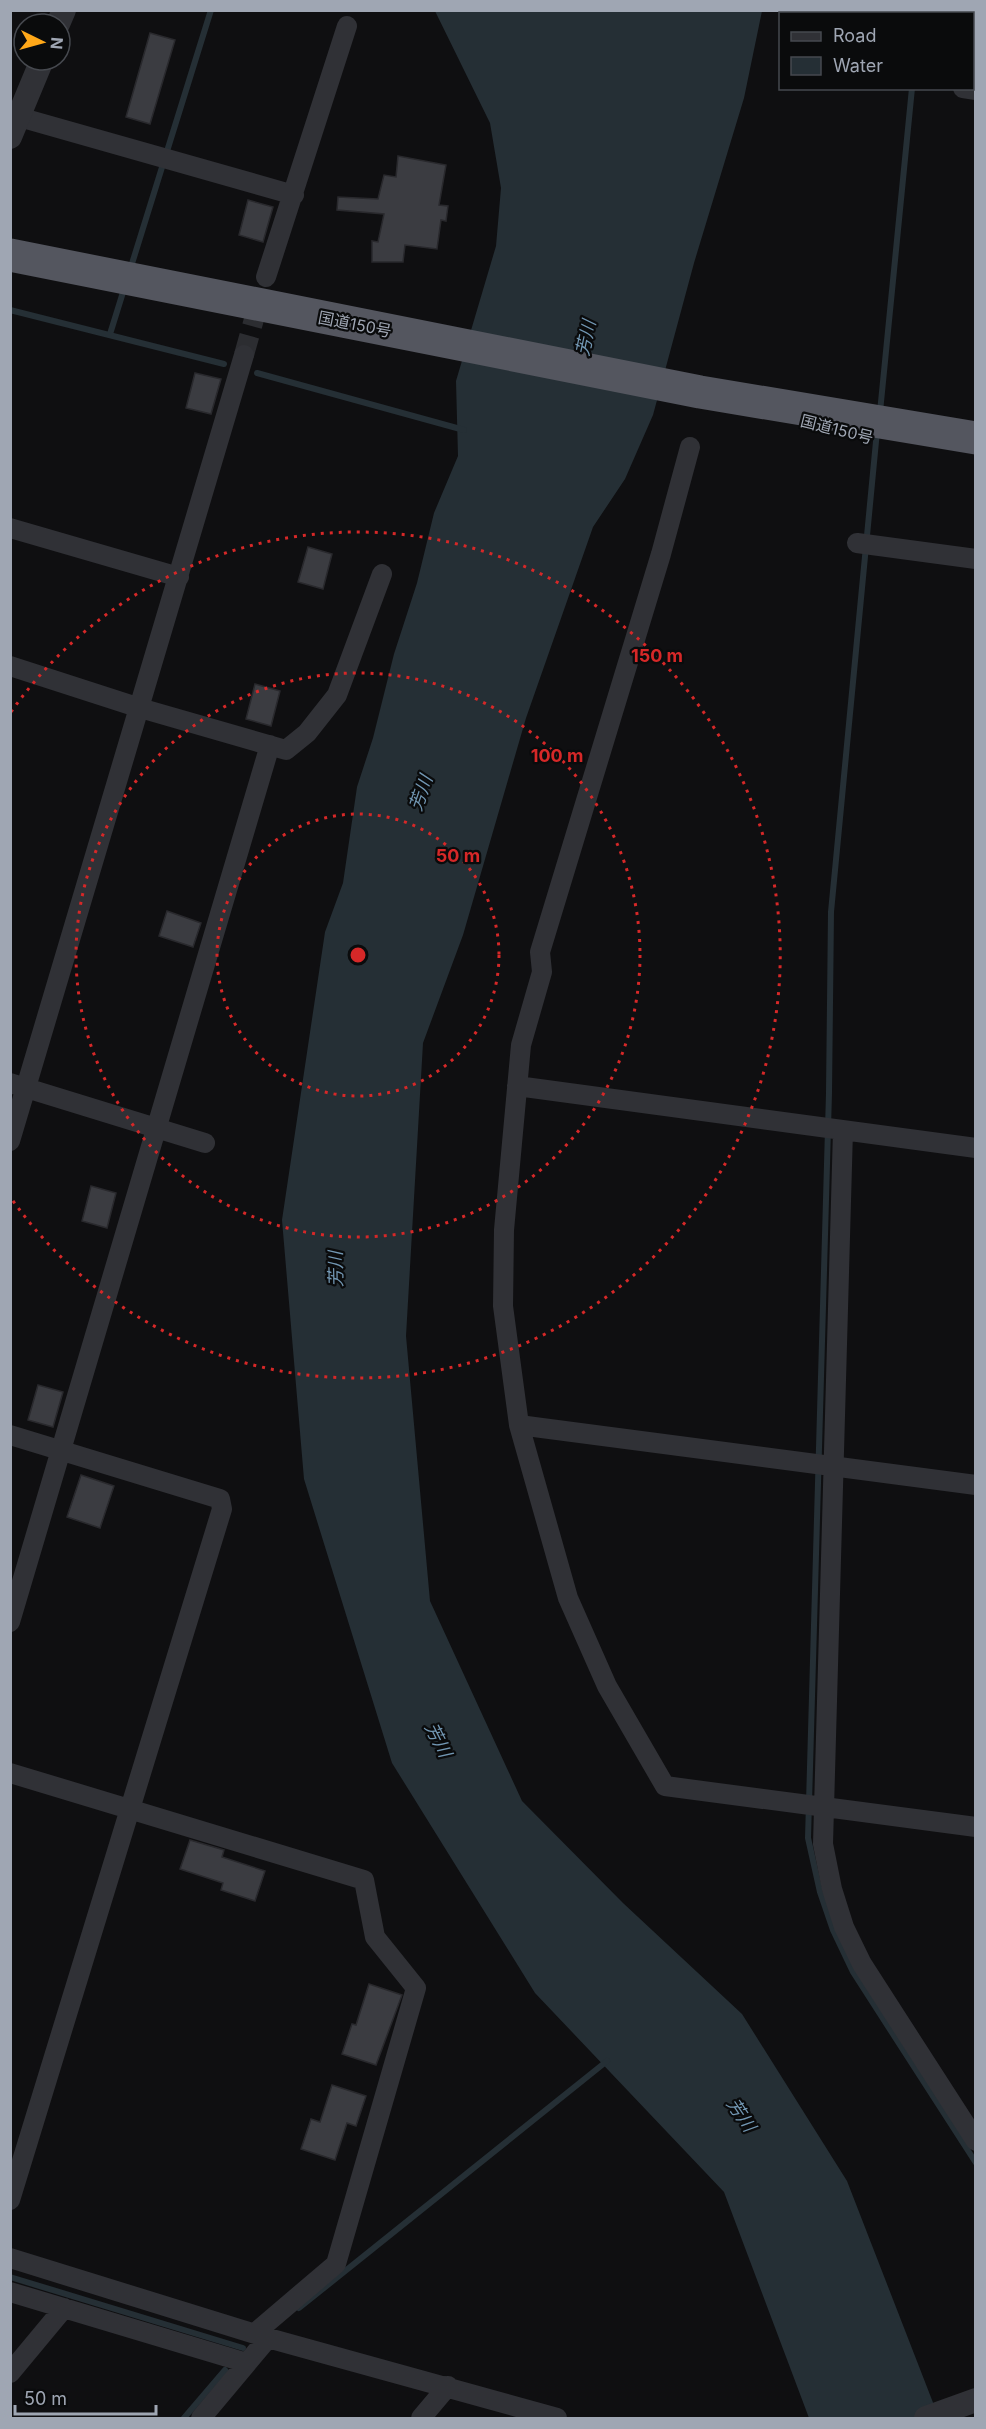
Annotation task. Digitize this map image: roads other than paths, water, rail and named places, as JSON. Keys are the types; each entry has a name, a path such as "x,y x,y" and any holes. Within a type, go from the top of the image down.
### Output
{"highway":[{"name":"国道150号","path":"10,255 700,392 975,438"},
{"name":"国道150号","path":"700,392 775,414 975,461"}],"street":[{"path":"266,277 347,26"},
{"path":"36,72 15,115 294,195"},
{"path":"10,1141 19,1085 140,708 244,355"},
{"path":"690,447 661,554 540,952 542,972 521,1045 505,1197 503,1306 519,1425 568,1598 607,1686 665,1786 975,1827"},
{"path":"10,528 179,577"},
{"path":"857,543 975,559"},
{"path":"10,666 140,708 286,750 307,733 337,695 382,574"},
{"path":"10,1622 270,745"},
{"path":"19,1085 205,1143"},
{"path":"517,1086 975,1148"},
{"path":"842,1130 831,1467 823,1844 832,1889 844,1927 862,1964 975,2141"},
{"path":"519,1425 975,1485"},
{"path":"10,1435 220,1499 222,1509 10,2200"},
{"path":"10,1773 364,1880 375,1937 416,1988 336,2264 262,2335 247,2363 201,2418"},
{"path":"10,2258 262,2335 557,2418"},
{"path":"10,2292 247,2363"},
{"path":"10,2373 64,2308"},
{"path":"421,2418 447,2386"},
{"path":"926,2418 975,2400"}],"water":[{"name":"芳川","path":"435,11 762,11 744,98 694,263 653,415 625,479 593,527 526,718 463,935 423,1043 406,1336 430,1601 522,1801 623,1903 742,2014 847,2181 939,2418 809,2418 724,2192 535,1993 392,1763 304,1479 282,1220 325,932 343,883 357,787 373,738 394,654 417,583 434,513 458,456 456,381 496,246 501,188 490,123"}],"waterway":[{"path":"130,270 211,10"},
{"path":"880,412 912,90"},
{"path":"110,334 124,289"},
{"path":"10,310 224,364"},
{"path":"257,373 464,430"},
{"path":"877,431 831,912 829,1093 808,1838 820,1892 833,1930 853,1972 976,2163"},
{"path":"299,2308 607,2061"},
{"path":"10,2277 243,2348"},
{"path":"184,2418 225,2370"}],"tunnel":[{"path":"244,355 261,294"}]}
